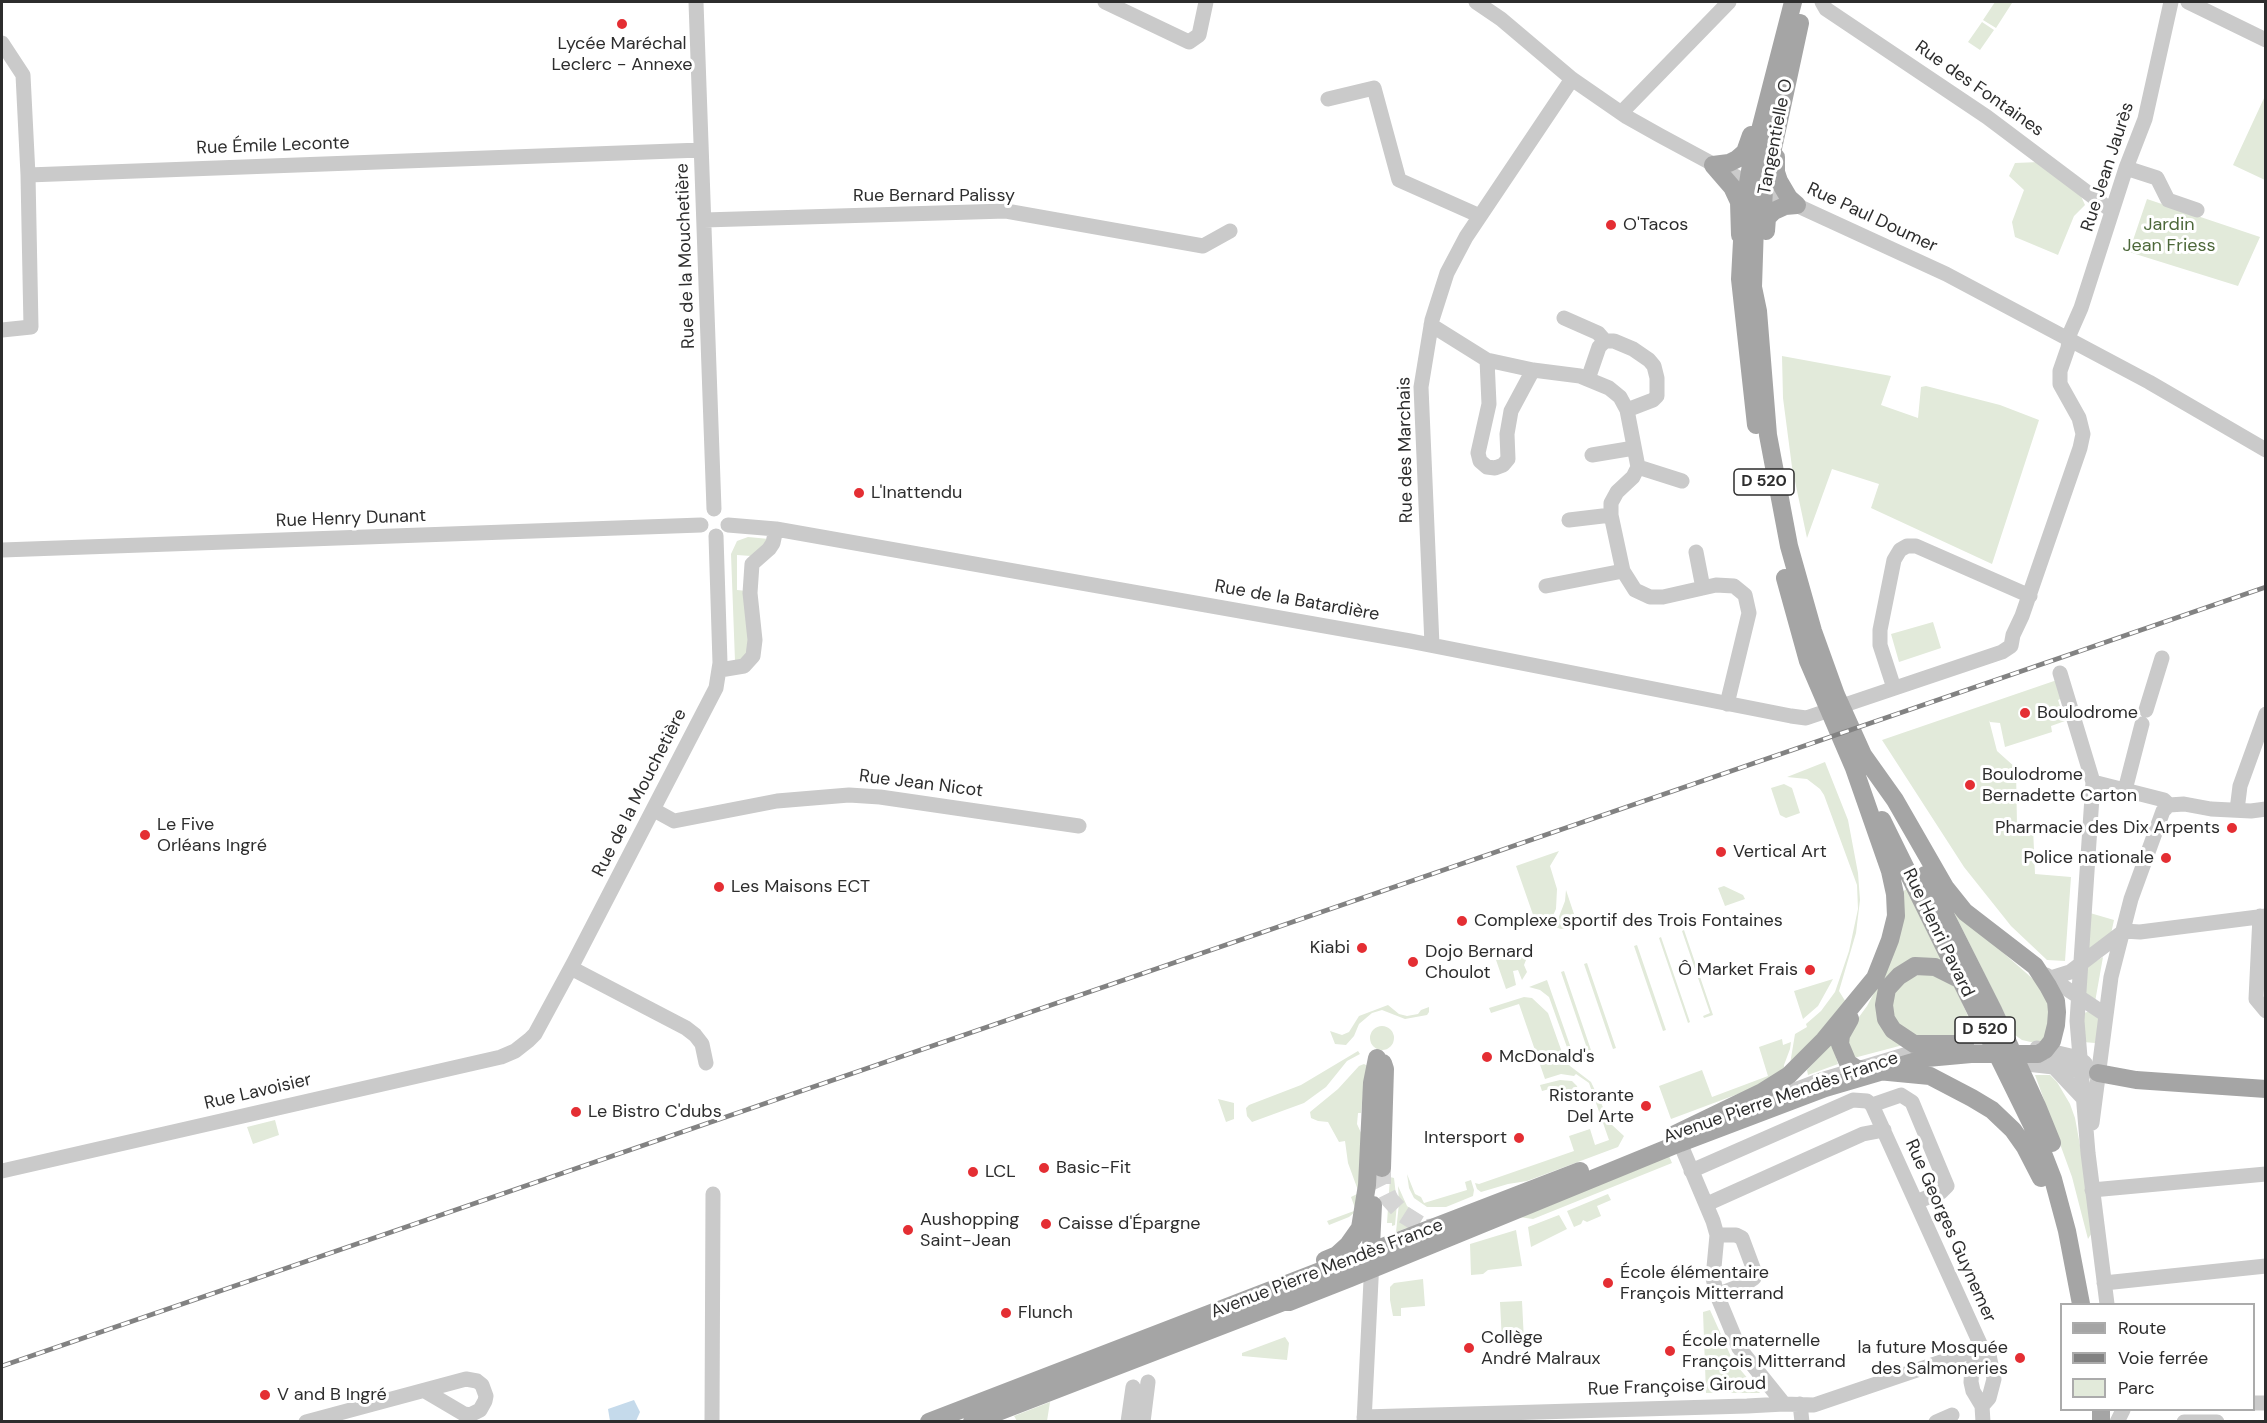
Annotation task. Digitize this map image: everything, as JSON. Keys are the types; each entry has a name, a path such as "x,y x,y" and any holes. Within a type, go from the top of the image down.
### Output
{"main road":[{"name":"Tangentielle O","path":"1758,311 1757,167 1768,112 1768,95 1793,2"},
{"name":"Tangentielle O","path":"1756,186 1776,134 1805,2"},
{"name":"D 520","path":"1713,165 1729,163 1745,152 1779,54"},
{"path":"1776,134 1776,172 1789,198 1797,205"},
{"name":"D 520","path":"1713,165 1732,187 1740,202 1740,279 1752,397 1766,496 1782,565 1808,661 1863,769"},
{"name":"D 520","path":"1740,254 1756,186"},
{"path":"1758,311 1767,218 1777,209 1797,205"},
{"name":"D 520","path":"1758,311 1768,435 1789,546 1813,631 1863,769"},
{"path":"1863,769 1894,800 1945,887 1958,904 1965,912 2035,966 2048,986 2056,1001 2056,1025 2052,1041 2042,1056 1972,1053 1914,1044 1893,1030 1886,1019 1884,1005 1887,989 1899,976 1915,966 1935,967 1961,980"},
{"path":"1863,769 1890,871 1895,894 1896,916 1890,940 1875,978 1841,1035 1840,1044 1844,1058 1857,1069 1930,1076 1992,1110 2025,1147 2067,1231"},
{"name":"Rue Henri Pavard","path":"1863,769 1894,843 2032,1125 2053,1179 2067,1231 2081,1303"},
{"name":"Rue Henri Pavard","path":"1863,769 1993,1010 2037,1106 2071,1198 2093,1303"},
{"path":"1677,1139 1789,1075 1824,1040 1875,978"},
{"name":"Avenue Pierre Mendès France","path":"972,1422 1677,1139 1825,1088 1927,1058 1972,1053"},
{"path":"1378,1063 1385,1069 1382,1168"},
{"path":"1372,1260 1378,1063"},
{"path":"1283,1285 1294,1272 1337,1255 1348,1245 1359,1228 1367,1185 1372,1083 1378,1063"},
{"path":"2089,1066 2136,1080 2265,1089"},
{"name":"Avenue Pierre Mendès France","path":"929,1422 1283,1285 1372,1260 1390,1261 1623,1166 1677,1139"},
{"path":"1462,1224 1577,1180 1623,1166"}],"street":[{"name":"Rue de la Mouchetière","path":"696,2 714,509"},
{"path":"1105,2 1189,42 1199,35 1206,2"},
{"name":"Rue Paul Doumer","path":"1476,2 1501,19 1572,80 1621,113 1713,165 1946,274 2149,382 2265,450"},
{"path":"1621,113 1729,2"},
{"name":"Rue des Fontaines","path":"1822,2 1826,9 1987,117 2112,210"},
{"name":"Rue Jean Jaurès","path":"2012,639 2030,596 2080,448 2083,434 2079,418 2060,384 2060,371 2126,168 2147,112 2171,2"},
{"path":"2188,2 2265,40"},
{"path":"2,43 23,75 28,175 31,327 2,330"},
{"name":"Rue des Marchais","path":"1432,645 1421,387 1431,325 1447,273 1466,237 1572,80"},
{"path":"1328,99 1374,88 1399,180 1480,216"},
{"name":"Rue Émile Leconte","path":"28,175 701,150"},
{"path":"2126,168 2157,178 2168,200 2197,210"},
{"name":"Rue Bernard Palissy","path":"704,220 1006,211 1203,246 1230,231"},
{"path":"1564,318 1598,333 1605,341"},
{"path":"1431,325 1487,360 1533,370 1572,374 1588,379 1615,392 1620,397 1627,410 1638,467 1633,477 1617,492 1611,503 1611,515 1623,571 1635,590 1650,597 1663,597 1716,585 1734,586 1745,595 1749,613 1727,704"},
{"path":"1588,379 1599,346 1605,341 1614,340 1641,354 1656,372 1657,396 1653,400 1627,410"},
{"path":"1487,360 1489,404 1478,453 1480,461 1495,468 1503,465 1508,459 1507,434 1511,411 1533,370"},
{"path":"1592,455 1634,448"},
{"path":"1638,467 1682,481"},
{"path":"714,509 726,516 728,525 724,533 716,536 708,535 701,525 704,514 714,509"},
{"path":"1569,520 1611,515"},
{"name":"Rue Henry Dunant","path":"2,550 701,525"},
{"name":"Rue de la Batardière","path":"728,525 776,529 1432,645 1791,716 1811,716 2002,652 2011,646 2012,639"},
{"path":"720,670 744,666 753,656 755,640 750,593 752,564 770,549 776,529"},
{"name":"Rue de la Mouchetière","path":"521,1047 535,1034 571,968 713,695 720,670 716,536"},
{"path":"1894,688 1880,645 1880,630 1894,561 1899,550 1907,546 1916,546 2030,596"},
{"path":"1695,552 1703,588"},
{"path":"1546,586 1623,571"},
{"path":"2125,790 2162,658"},
{"path":"2060,673 2093,782 2078,997 2089,1066 2088,1153"},
{"path":"2237,810 2240,786 2265,714"},
{"path":"2093,782 2164,800 2169,805"},
{"name":"Rue Jean Nicot","path":"654,810 674,821 777,801 849,795 880,797 1079,826"},
{"path":"2107,1303 2083,1098 2089,1066 2106,1016 2111,977 2131,899 2163,811 2169,805 2184,804 2211,809 2265,809"},
{"path":"2051,978 2065,974 2124,931 2140,932 2263,916 2256,999 2265,1011"},
{"path":"2035,966 2106,1016"},
{"path":"571,968 686,1028 699,1040 706,1063"},
{"name":"Rue Lavoisier","path":"2,1171 490,1060 521,1047"},
{"name":"Avenue Pierre Mendès France","path":"1677,1139 1821,1080 1921,1050 1972,1053"},
{"path":"2042,1056 2089,1066"},
{"path":"2042,1056 2083,1098"},
{"path":"1691,1171 1853,1100 1867,1101 1872,1105 1901,1095 1912,1102 1947,1186 1941,1192 1916,1202"},
{"name":"Rue Georges Guynemer","path":"1872,1105 1982,1348 1989,1355 1994,1378 1983,1414"},
{"path":"1707,1204 1863,1134 1884,1130"},
{"path":"1677,1139 1707,1204 1717,1235 1713,1278 1717,1295 1739,1348 1784,1404"},
{"path":"2092,1190 2265,1174"},
{"path":"712,1422 713,1194"},
{"path":"1717,1235 1742,1238 1755,1273 1754,1278 1745,1284 1717,1295"},
{"path":"1364,1419 1372,1260"},
{"path":"2104,1283 2265,1266"},
{"path":"1982,1348 1972,1367 1971,1382 1983,1414"},
{"name":"Rue Françoise Giroud","path":"1364,1419 1784,1404 1798,1416 1814,1405 1982,1348"},
{"path":"1143,1422 1148,1382"},
{"path":"1128,1422 1133,1387"},
{"path":"306,1422 425,1391"},
{"path":"1936,1422 1952,1415"},
{"path":"2184,1422 2217,1422"}],"green space":[{"path":"1995,2 2012,3 1996,28 1983,20"},
{"path":"1982,22 1994,30 1980,50 1968,42"},
{"path":"2265,96 2265,180 2233,165"},
{"path":"2039,162 2080,194 2085,205 2074,216 2058,255 2015,237 2012,222 2024,190 2009,176 2015,163"},
{"name":"Jardin Jean Friess","path":"2147,199 2260,237 2238,286 2129,252"},
{"path":"1782,356 1891,376 1881,405 1918,418 1921,387 1926,386 2000,405 2039,420 1992,564 1871,508 1879,484 1832,469 1807,538 1792,467 1783,398"},
{"path":"748,537 769,539 769,542 751,556 737,555 737,590 747,591 751,640 746,658 735,661 731,554 737,541"},
{"path":"1933,622 1941,648 1899,662 1891,634"},
{"path":"2057,680 2063,698 2058,700 2065,721 2051,726 2052,732 2005,747 2000,723 1989,720 1997,751 2016,768 2017,826 2033,827 2035,874 2071,877 2065,961 2047,960 2011,926 1964,867 1882,740"},
{"path":"1825,762 1848,820 1858,873 1860,900 1856,933 1839,991 1847,1004 1789,1070 1795,1034 1807,1027 1806,1024 1821,1011 1835,992 1849,951 1858,909 1857,885 1824,795 1807,779 1787,777"},
{"path":"1784,784 1792,788 1800,813 1786,818 1780,815 1771,788"},
{"path":"1559,851 1550,866 1557,889 1556,909 1549,924 1541,921 1538,929 1516,866"},
{"path":"1724,886 1743,895 1745,899 1725,906 1718,888"},
{"path":"1908,888 1945,965 1885,985 1903,1045 1850,1059 1846,1035 1867,1006 1886,971 1902,892"},
{"path":"1566,890 1576,920 1566,924 1567,928 1561,929 1555,927 1565,901"},
{"path":"1945,895 1973,926 2042,987 2052,1016 2043,1042 2022,1040 2015,1035"},
{"path":"2090,913 2114,920 2111,934 2088,952"},
{"path":"1684,930 1713,1015 1704,1018 1703,1016 1710,1013 1682,931"},
{"path":"1661,937 1690,1022 1688,1023 1659,938"},
{"path":"1637,945 1666,1030 1663,1031 1634,946"},
{"path":"1530,950 1524,965 1527,972 1522,980 1518,970 1513,971 1516,985 1506,989 1495,957"},
{"path":"2103,957 2095,1002 2083,997 2086,967"},
{"path":"1587,963 1616,1048 1613,1049 1584,964"},
{"path":"1564,971 1593,1056 1590,1057 1561,972"},
{"path":"1926,971 1954,985 1977,1036 1923,1038 1898,1028 1889,1000 1895,986"},
{"path":"1833,979 1818,1006 1803,1019 1794,991"},
{"path":"1547,980 1573,1054 1568,1050 1549,997 1540,990 1529,987"},
{"path":"1524,997 1532,998 1548,1013 1564,1058 1570,1066 1591,1082 1611,1124 1624,1136 1618,1147 1527,1181 1481,1192 1475,1183 1479,1184 1574,1151 1569,1136 1590,1129 1595,1145 1609,1140 1589,1083 1576,1074 1574,1076 1561,1074 1545,1079 1519,1004 1491,1013 1489,1008"},
{"path":"1388,1005 1399,1014 1407,1016 1418,1014 1429,1007 1429,1012 1427,1015 1405,1019 1382,1010 1372,1013 1359,1024 1354,1036 1346,1045 1335,1044 1330,1031 1342,1035 1349,1032 1359,1016"},
{"path":"2090,1011 2101,1018 2095,1043 2083,1042 2084,1013"},
{"path":"1382,1026 1391,1029 1394,1038 1391,1047 1382,1050 1373,1047 1370,1038 1373,1029"},
{"path":"1782,1039 1783,1045 1791,1042 1784,1072 1770,1082 1671,1119 1659,1086 1702,1070 1712,1097 1768,1076 1759,1047"},
{"path":"1832,1043 1838,1064 1808,1075 1807,1070"},
{"path":"1358,1051 1360,1054 1347,1061 1326,1087 1304,1103 1252,1122 1247,1116 1246,1108 1249,1105 1301,1085"},
{"path":"1364,1064 1369,1069 1357,1124 1362,1135 1364,1155 1362,1199 1355,1212 1349,1217 1329,1225 1327,1221 1354,1211 1351,1197 1359,1193 1348,1163 1345,1141 1339,1142 1328,1122 1311,1118 1310,1112 1338,1089 1359,1066"},
{"path":"2035,1075 2050,1075 2057,1082 2075,1118 2093,1216 2093,1231 2088,1239 2072,1177"},
{"path":"1560,1080 1572,1081 1577,1086 1580,1099 1577,1100 1575,1094 1557,1099 1553,1088 1542,1091 1540,1085"},
{"path":"1218,1099 1234,1103 1234,1119 1226,1122"},
{"path":"275,1120 279,1135 253,1144 247,1127"},
{"path":"1669,1156 1672,1163 1533,1219 1519,1217"},
{"path":"1407,1174 1415,1194 1421,1197 1424,1203 1467,1190 1465,1182 1471,1180 1473,1196 1446,1207 1427,1207 1414,1198 1409,1188"},
{"path":"1390,1177 1394,1178 1397,1204 1395,1225 1392,1226 1392,1223 1387,1223"},
{"path":"1398,1186 1407,1206 1423,1217 1420,1223 1396,1232 1399,1203"},
{"path":"1608,1194 1611,1200 1597,1206 1601,1216 1587,1222 1583,1220 1581,1224 1574,1227 1567,1211"},
{"path":"1559,1215 1567,1229 1531,1247 1528,1227"},
{"path":"1516,1230 1522,1266 1488,1270 1483,1274 1471,1275 1470,1244"},
{"path":"1423,1279 1425,1306 1401,1308 1401,1316 1393,1316 1390,1287 1394,1283"},
{"path":"1522,1301 1524,1341 1502,1342 1500,1302"},
{"path":"1710,1310 1733,1361 1760,1393 1706,1393 1703,1312"},
{"path":"1285,1337 1289,1343 1287,1360 1242,1356 1242,1353"},
{"path":"1050,1402 1047,1421 1017,1421 1014,1416"}],"water":[{"path":"634,1400 640,1412 636,1421 610,1421 608,1409"}],"tunnel":[{"path":"1382,1168 1382,1184 1390,1200 1403,1214 1425,1228 1441,1227"}],"railway":[{"path":"2,1366 2266,587"}],"place":[{"name":"Lycée Maréchal Leclerc - Annexe","path":"622,24"},
{"name":"O'Tacos","path":"1611,225"},
{"name":"L'Inattendu","path":"859,493"},
{"name":"Boulodrome","path":"2025,713"},
{"name":"Boulodrome Bernadette Carton","path":"1970,785"},
{"name":"Pharmacie des Dix Arpents","path":"2232,828"},
{"name":"Le Five Orléans Ingré","path":"145,835"},
{"name":"Vertical Art","path":"1721,852"},
{"name":"Police nationale","path":"2166,858"},
{"name":"Les Maisons ECT","path":"719,887"},
{"name":"Complexe sportif des Trois Fontaines","path":"1462,921"},
{"name":"Kiabi","path":"1362,948"},
{"name":"Dojo Bernard Choulot","path":"1413,962"},
{"name":"Ô Market Frais","path":"1810,970"},
{"name":"McDonald's","path":"1487,1057"},
{"name":"Ristorante Del Arte","path":"1646,1106"},
{"name":"Le Bistro C'dubs","path":"576,1112"},
{"name":"Intersport","path":"1519,1138"},
{"name":"Basic-Fit","path":"1044,1168"},
{"name":"LCL","path":"973,1172"},
{"name":"Caisse d'Épargne","path":"1046,1224"},
{"name":"Aushopping Saint-Jean","path":"908,1230"},
{"name":"École élémentaire François Mitterrand","path":"1608,1283"},
{"name":"Flunch","path":"1006,1313"},
{"name":"Collège André Malraux","path":"1469,1348"},
{"name":"École maternelle François Mitterrand","path":"1670,1351"},
{"name":"la future Mosquée des Salmoneries","path":"2020,1358"},
{"name":"V and B Ingré","path":"265,1395"}]}
